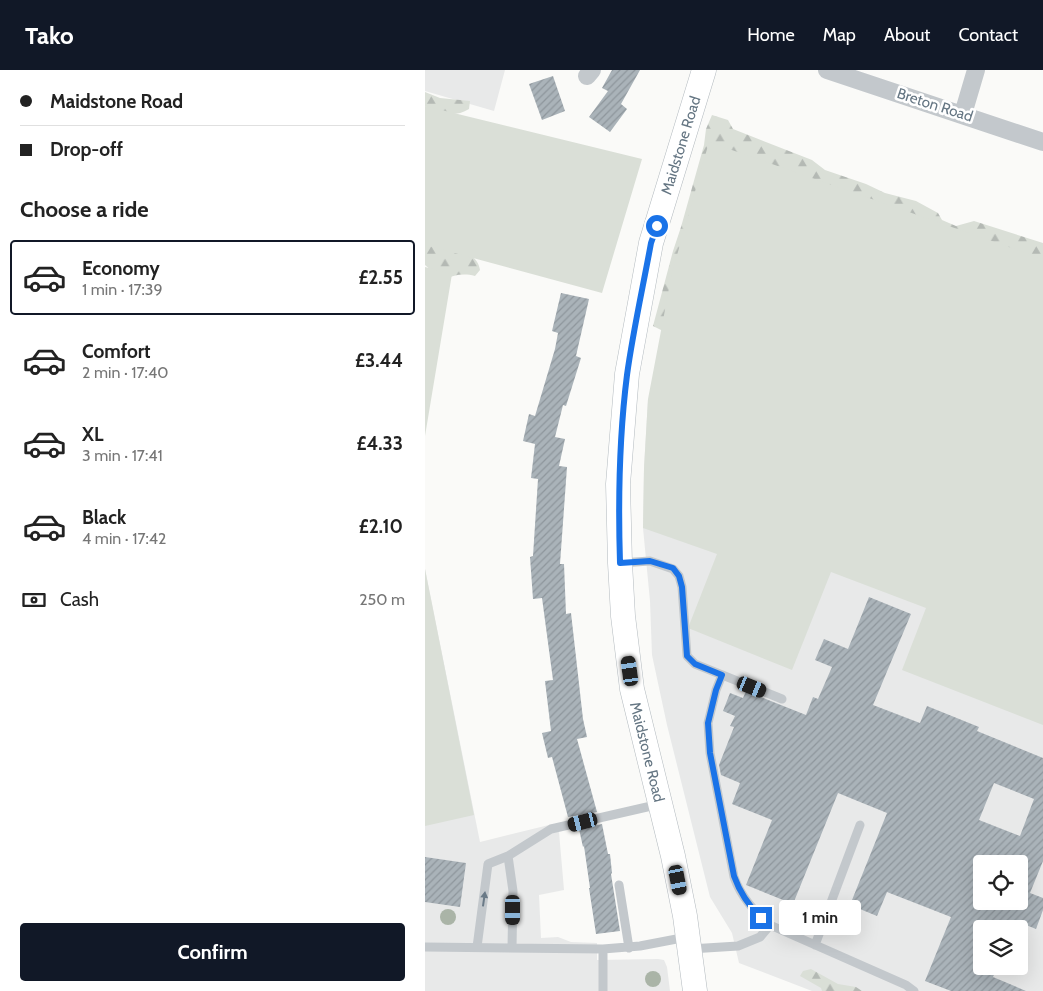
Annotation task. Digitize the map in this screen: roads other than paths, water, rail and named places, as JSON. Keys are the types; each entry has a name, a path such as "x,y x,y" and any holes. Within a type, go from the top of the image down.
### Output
{"main road":[{"name":"Maidstone Road","path":"695,991 679,887 632,688 624,625 618,484 624,404 631,351 651,243 704,70"}],"street":[{"name":"Breton Road","path":"827,70 1043,142"},
{"path":"963,114 976,70"}],"lane":[{"path":"620,563 650,561 673,568 679,576 682,587 687,656 695,664 782,699"},
{"path":"722,675 716,690 708,723 710,753 738,889 753,910 770,925 914,991"},
{"path":"477,947 488,864 508,856 551,829 660,804"},
{"path":"815,945 860,825"},
{"path":"508,856 513,891 512,948"},
{"path":"619,885 629,948"},
{"path":"425,947 603,949 689,943 738,946 760,937 770,925"},
{"path":"603,949 603,991"}]}
